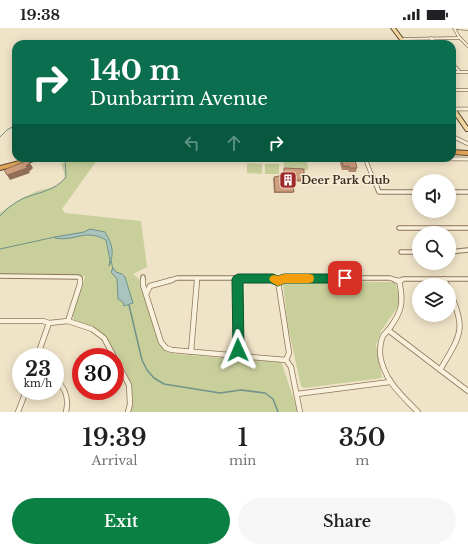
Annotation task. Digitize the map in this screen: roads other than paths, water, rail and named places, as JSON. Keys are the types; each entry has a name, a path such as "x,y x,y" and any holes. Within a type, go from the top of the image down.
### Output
{"highway":[{"path":"456,157 468,158"},
{"path":"0,165 12,162"},
{"path":"0,168 23,162"}],"main road":[{"path":"394,28 401,39"},
{"path":"456,114 468,130"}],"street":[{"path":"468,29 457,28 460,38 468,46"},
{"path":"401,39 460,38"},
{"path":"456,68 458,71 468,72"},
{"path":"456,90 468,90"},
{"path":"456,109 468,109"},
{"path":"456,138 468,144"},
{"path":"456,158 468,158"},
{"path":"366,162 379,192 412,192"},
{"path":"456,192 468,192"},
{"path":"399,228 468,228"},
{"path":"456,251 468,250"},
{"path":"401,252 412,252"},
{"path":"0,276 80,278 80,284 68,321"},
{"path":"142,276 143,285 161,342 166,348 172,350 238,357 286,360"},
{"path":"146,294 150,286 177,278 273,278 278,281"},
{"path":"191,352 197,278"},
{"path":"278,281 284,278 390,278 398,281 412,279"},
{"path":"238,279 238,357"},
{"path":"456,279 468,279"},
{"path":"278,281 288,353 286,360"},
{"path":"398,281 403,306 381,340 380,355 384,370 390,382 418,412"},
{"path":"440,370 459,338 459,313 456,306"},
{"path":"0,321 43,321 49,323 68,321 92,329 104,338 127,379 130,392 128,412"},
{"path":"40,348 49,323"},
{"path":"388,330 468,392"},
{"path":"286,360 291,367 300,412"},
{"path":"297,394 390,382"},
{"path":"64,385 67,395 66,412"},
{"path":"18,412 23,400"}],"water":[{"path":"90,229 105,232 112,248 112,256 109,266 110,260 106,240 92,235 62,239 55,238 84,232"},
{"path":"113,268 116,272 125,277 133,303 124,306 123,302 118,299 117,279 111,272"}],"waterway":[{"path":"0,137 12,127"},
{"path":"0,216 13,204 51,189 61,182 66,177 65,162"},
{"path":"0,249 55,237"},
{"path":"111,261 113,269"},
{"path":"129,305 142,360 147,370 154,378 164,384 220,393 241,390 265,393 273,399 278,412"}],"place":[{"name":"Deer Park Club","path":"288,180"}]}
